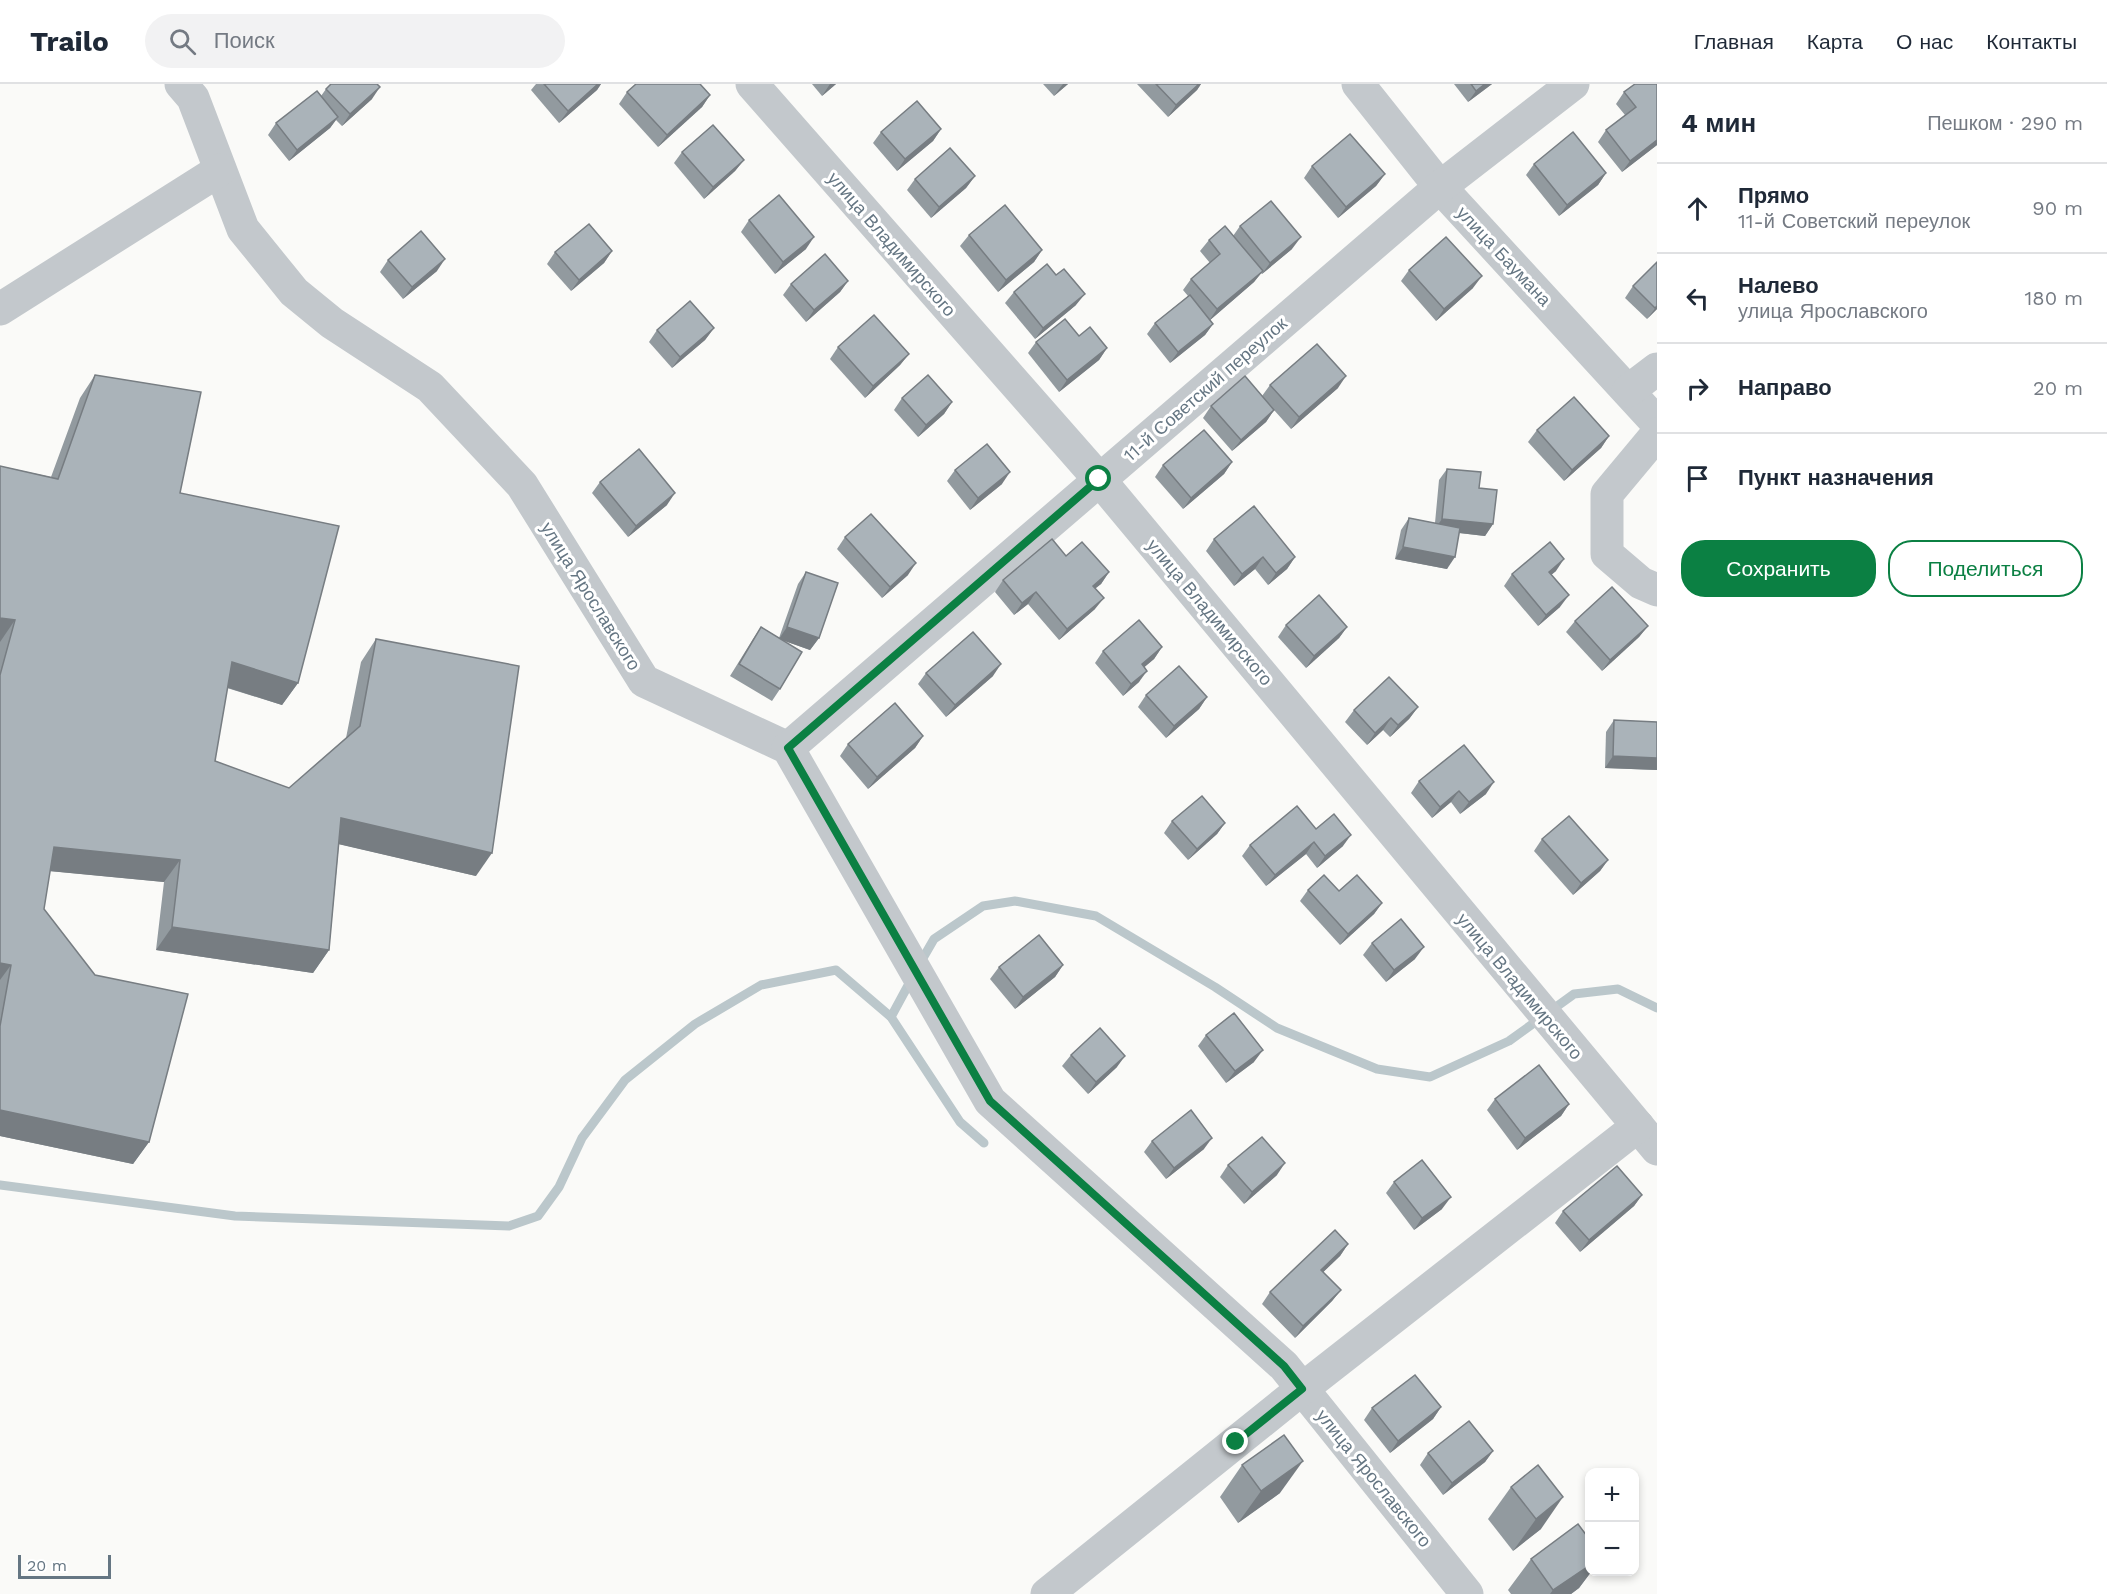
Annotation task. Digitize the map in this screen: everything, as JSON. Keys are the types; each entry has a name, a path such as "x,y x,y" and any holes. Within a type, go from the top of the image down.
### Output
{"street":[{"name":"улица Владимирского","path":"752,84 1099,479 1647,1138"},
{"name":"улица Баумана","path":"1358,84 1440,187 1657,423"},
{"name":"11-й Советский переулок","path":"788,748 1440,187 1573,84"},
{"name":"улица Ярославского","path":"195,89 220,170 243,229 294,292 332,323 430,387 522,485 644,681 788,748 990,1101 1284,1366 1467,1594"},
{"path":"0,309 220,170"},
{"path":"1628,391 1657,369"},
{"path":"1657,434 1607,494 1607,554 1641,583 1657,590"},
{"path":"1047,1594 1302,1389 1647,1138"}],"building":[{"path":"331,84 377,84 380,87 350,114 326,89"},
{"path":"544,84 598,84 568,111"},
{"path":"636,84 700,84 710,95 667,135 627,92"},
{"path":"1156,84 1199,84 1176,105"},
{"path":"1471,84 1485,84 1476,91"},
{"path":"1635,84 1657,84 1657,140 1630,161 1606,130 1636,107 1624,92"},
{"path":"317,91 338,117 297,150 276,123"},
{"path":"917,101 941,129 905,159 881,132"},
{"path":"713,125 744,160 713,187 682,152"},
{"path":"1573,132 1606,173 1567,205 1534,164"},
{"path":"1350,134 1385,174 1346,207 1312,166"},
{"path":"950,148 975,176 939,207 915,179"},
{"path":"779,195 814,237 783,262 749,220"},
{"path":"1271,201 1301,237 1270,263 1240,226"},
{"path":"1005,205 1042,250 1006,280 969,235"},
{"path":"589,224 612,251 579,280 555,252"},
{"path":"1225,226 1263,271 1217,309 1191,279 1220,254 1209,240"},
{"path":"421,231 445,259 412,287 388,260"},
{"path":"1446,237 1482,276 1444,309 1409,270"},
{"path":"825,254 848,281 814,310 791,284"},
{"path":"1657,262 1657,306 1655,308 1633,286"},
{"path":"1047,264 1056,275 1064,269 1085,294 1043,328 1014,292"},
{"path":"1190,295 1213,324 1178,352 1155,323"},
{"path":"690,301 714,328 680,357 657,330"},
{"path":"874,315 909,354 873,386 838,347"},
{"path":"1065,319 1079,336 1090,327 1107,348 1067,380 1036,342"},
{"path":"1317,344 1346,376 1299,417 1270,385"},
{"path":"95,375 201,392 180,493 339,526 298,683 232,662 215,761 289,788 360,726 376,639 519,666 492,853 341,818 329,950 172,927 180,860 54,847 44,909 95,975 188,994 149,1142 0,1110 0,1026 11,965 0,963 0,675 15,620 0,618 0,466 58,479"},
{"path":"928,375 952,402 926,425 902,398"},
{"path":"1245,376 1274,410 1241,440 1211,406"},
{"path":"1574,397 1609,436 1572,470 1537,430"},
{"path":"1204,430 1232,462 1191,498 1163,465"},
{"path":"987,444 1010,472 978,498 955,470"},
{"path":"639,449 675,493 636,526 600,482"},
{"path":"1447,469 1481,472 1479,488 1497,490 1493,524 1442,519"},
{"path":"1254,506 1295,557 1276,573 1263,557 1242,574 1214,539"},
{"path":"871,514 916,563 890,587 845,537"},
{"path":"1409,518 1460,528 1455,557 1403,547"},
{"path":"1052,539 1066,556 1082,542 1109,572 1093,586 1104,598 1067,629 1036,592 1022,603 1003,580"},
{"path":"1550,542 1564,559 1549,572 1569,595 1546,615 1512,574"},
{"path":"806,572 838,583 819,638 787,627"},
{"path":"1612,587 1648,626 1610,660 1575,621"},
{"path":"1319,595 1347,627 1314,656 1286,625"},
{"path":"1139,620 1162,647 1142,664 1147,671 1131,684 1103,651"},
{"path":"761,627 802,652 780,689 739,664"},
{"path":"973,632 1001,664 955,705 926,673"},
{"path":"1179,666 1207,697 1174,726 1146,695"},
{"path":"1389,677 1418,707 1398,725 1391,718 1375,733 1354,710"},
{"path":"895,703 923,736 877,777 848,744"},
{"path":"1614,720 1657,722 1657,758 1613,756"},
{"path":"1464,745 1494,782 1469,802 1459,791 1440,807 1419,781"},
{"path":"1202,796 1225,823 1197,849 1172,821"},
{"path":"1297,806 1316,829 1334,814 1351,835 1325,856 1314,842 1275,875 1250,845"},
{"path":"1569,816 1608,860 1581,883 1542,839"},
{"path":"1324,875 1339,891 1357,875 1382,903 1348,934 1308,890"},
{"path":"1401,919 1424,947 1394,970 1372,943"},
{"path":"1039,935 1063,965 1023,997 999,967"},
{"path":"1234,1013 1263,1050 1235,1071 1206,1035"},
{"path":"1100,1028 1125,1056 1096,1082 1071,1055"},
{"path":"1539,1065 1569,1104 1525,1138 1495,1099"},
{"path":"1191,1110 1212,1138 1174,1168 1152,1141"},
{"path":"1262,1137 1285,1163 1252,1192 1228,1165"},
{"path":"1422,1160 1451,1197 1422,1218 1394,1182"},
{"path":"1617,1166 1642,1195 1589,1240 1563,1211"},
{"path":"1335,1230 1348,1244 1321,1270 1341,1290 1303,1326 1270,1292"},
{"path":"1415,1375 1441,1407 1398,1441 1372,1408"},
{"path":"1469,1421 1493,1451 1452,1483 1428,1453"},
{"path":"1284,1435 1303,1461 1261,1491 1242,1465"},
{"path":"1538,1465 1563,1497 1536,1519 1511,1487"},
{"path":"1578,1524 1585,1533 1585,1568 1553,1590 1531,1559"}],"waterway":[{"path":"919,965 934,939 983,906 1015,901 1096,916 1215,987 1277,1028 1377,1069 1430,1077 1509,1041 1574,994 1618,989 1657,1008"},
{"path":"0,1185 235,1216 509,1226 538,1216 559,1187 582,1138 625,1080 695,1024 761,985 836,970 891,1017 960,1122 984,1143"},
{"path":"891,1017 911,980"}],"route":[{"path":"1099,479 788,748 990,1101 1284,1366 1302,1389 1236,1442"}]}
